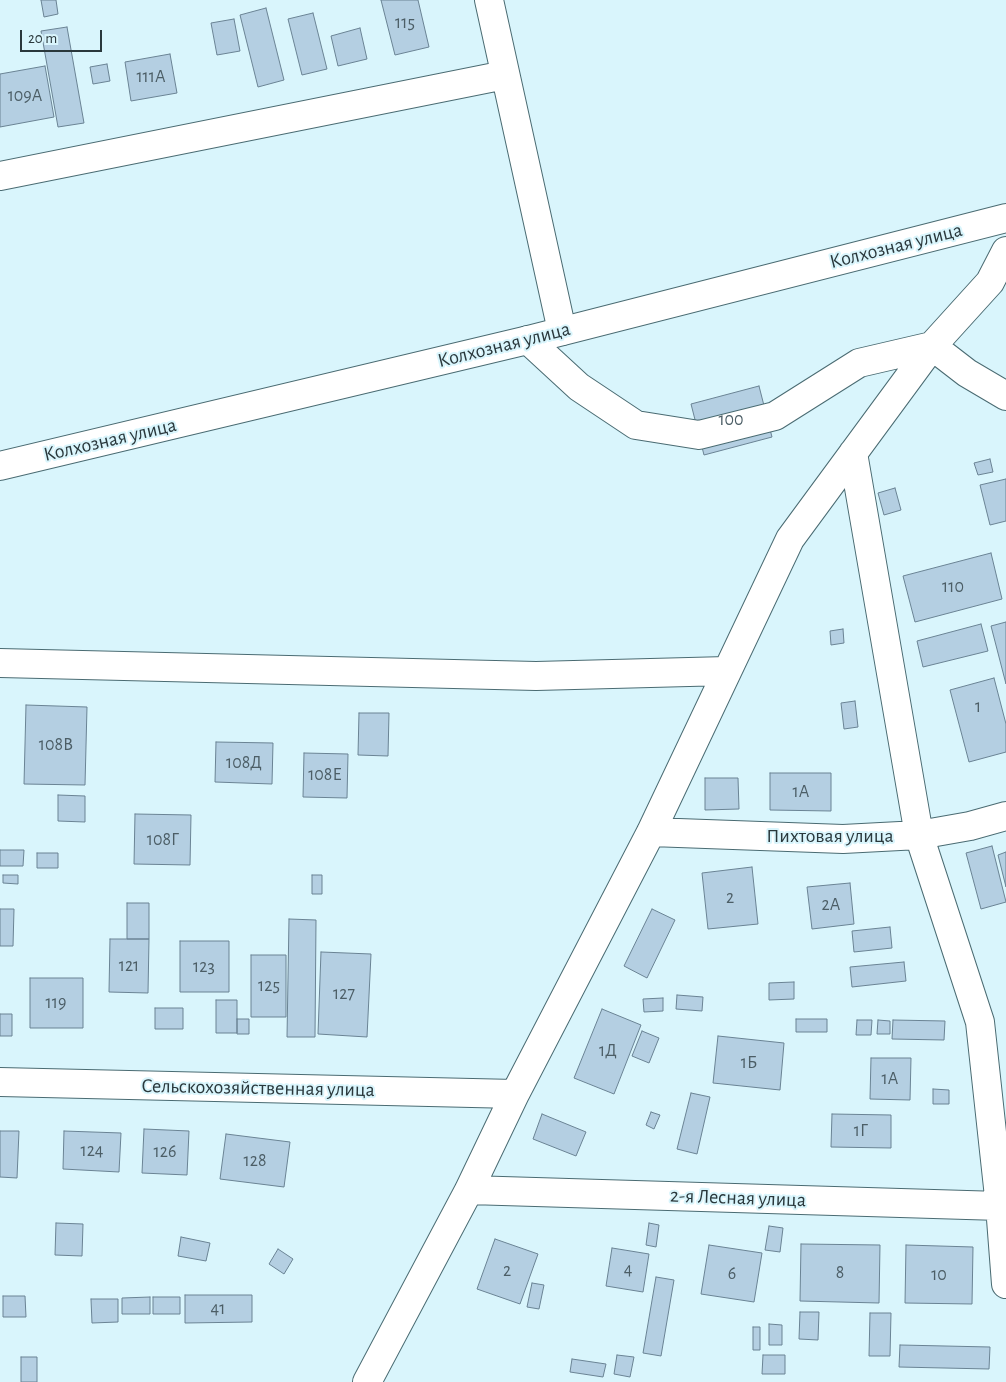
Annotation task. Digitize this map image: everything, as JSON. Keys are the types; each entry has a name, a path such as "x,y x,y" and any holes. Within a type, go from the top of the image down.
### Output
{"street":[{"path":"489,0 562,331"},
{"path":"0,176 505,75"},
{"name":"Колхозная улица","path":"0,466 528,340 1006,218"},
{"path":"367,1382 469,1190 515,1094 651,832 790,539 932,346 990,282 1006,251"},
{"path":"528,340 579,387 636,425 699,435 775,416 859,363 932,346"},
{"path":"932,346 967,374 1006,396"},
{"path":"853,452 919,835 980,1022 1003,1206 1006,1284"},
{"path":"0,663 536,676 727,671"},
{"name":"Пихтовая улица","path":"651,832 843,839 919,835 970,826 1006,816"},
{"name":"Сельскохозяйственная улица","path":"0,1082 515,1094"},
{"name":"2-я Лесная улица","path":"469,1190 1003,1206"}],"building":[{"path":"41,0 56,0 58,14 44,17"},
{"path":"381,0 418,0 429,47 395,55"},
{"path":"266,8 284,80 258,87 240,15"},
{"path":"313,13 327,69 302,75 288,19"},
{"path":"234,19 240,51 217,55 211,23"},
{"path":"67,27 84,123 58,127 41,31"},
{"path":"360,28 367,59 338,66 331,36"},
{"path":"170,54 177,93 131,101 125,62"},
{"path":"107,64 110,81 93,84 90,67"},
{"path":"45,66 54,117 0,127 0,74"},
{"path":"759,386 772,437 704,455 691,404"},
{"path":"990,459 993,472 978,475 974,463"},
{"path":"1006,479 1006,521 990,525 980,485"},
{"path":"895,488 901,510 884,515 878,493"},
{"path":"991,553 1002,599 915,622 903,576"},
{"path":"1006,622 1006,684 991,626"},
{"path":"981,624 988,651 923,667 917,641"},
{"path":"843,629 844,643 831,645 830,631"},
{"path":"994,678 1006,724 1006,752 969,762 950,690"},
{"path":"855,701 858,727 844,729 841,703"},
{"path":"26,705 87,707 85,785 24,784"},
{"path":"359,713 389,713 388,756 358,755"},
{"path":"216,742 273,743 272,784 215,782"},
{"path":"304,753 348,754 347,798 303,797"},
{"path":"770,773 831,773 831,811 770,810"},
{"path":"705,778 738,778 739,809 705,810"},
{"path":"58,795 85,796 85,822 58,821"},
{"path":"135,814 191,815 190,865 134,864"},
{"path":"992,846 1006,902 981,909 966,853"},
{"path":"0,850 24,850 23,866 0,866"},
{"path":"1006,852 1006,887 998,855"},
{"path":"37,853 58,853 58,868 37,868"},
{"path":"752,867 758,924 708,929 702,873"},
{"path":"3,875 18,875 18,884 3,883"},
{"path":"312,875 322,875 322,894 312,894"},
{"path":"850,883 854,924 812,929 807,887"},
{"path":"127,903 149,903 149,939 127,939"},
{"path":"0,909 14,909 13,946 0,946"},
{"path":"652,909 675,920 647,978 624,966"},
{"path":"289,919 316,920 315,1037 287,1037"},
{"path":"890,927 892,948 854,952 852,931"},
{"path":"110,939 149,939 148,993 109,992"},
{"path":"180,941 229,941 229,992 180,992"},
{"path":"321,952 371,954 367,1037 318,1034"},
{"path":"251,955 286,955 286,1017 251,1017"},
{"path":"904,962 906,981 852,987 850,967"},
{"path":"30,978 83,978 83,1028 30,1028"},
{"path":"794,982 794,999 769,1000 769,983"},
{"path":"677,995 703,997 702,1011 676,1009"},
{"path":"663,998 663,1011 644,1012 643,999"},
{"path":"216,1000 237,1000 237,1033 216,1033"},
{"path":"155,1008 183,1008 183,1029 155,1029"},
{"path":"602,1009 641,1025 614,1094 574,1078"},
{"path":"0,1014 12,1014 12,1036 0,1036"},
{"path":"237,1019 249,1019 249,1034 237,1034"},
{"path":"796,1019 827,1019 827,1032 796,1032"},
{"path":"857,1020 872,1020 871,1035 856,1035"},
{"path":"878,1020 890,1021 890,1034 877,1034"},
{"path":"893,1020 945,1021 944,1040 892,1039"},
{"path":"642,1031 659,1038 649,1063 632,1056"},
{"path":"718,1036 784,1043 780,1090 713,1083"},
{"path":"871,1058 911,1058 910,1100 870,1099"},
{"path":"933,1089 949,1090 949,1104 933,1104"},
{"path":"691,1093 710,1097 697,1154 677,1149"},
{"path":"651,1112 660,1115 654,1129 646,1125"},
{"path":"542,1114 586,1132 576,1156 533,1139"},
{"path":"832,1114 891,1115 891,1148 831,1147"},
{"path":"144,1129 189,1131 187,1175 142,1173"},
{"path":"0,1131 19,1131 17,1178 0,1177"},
{"path":"64,1131 121,1133 119,1172 63,1169"},
{"path":"226,1134 290,1142 284,1187 220,1179"},
{"path":"56,1223 83,1224 82,1256 55,1255"},
{"path":"649,1223 659,1225 656,1247 646,1245"},
{"path":"769,1226 783,1228 780,1252 765,1250"},
{"path":"181,1237 210,1243 206,1261 178,1256"},
{"path":"495,1239 538,1254 520,1304 477,1289"},
{"path":"801,1244 880,1245 879,1303 800,1301"},
{"path":"709,1245 762,1253 754,1302 701,1294"},
{"path":"906,1245 973,1247 972,1304 905,1303"},
{"path":"612,1248 649,1254 643,1292 606,1286"},
{"path":"278,1249 293,1259 284,1274 269,1264"},
{"path":"656,1277 674,1280 661,1356 643,1353"},
{"path":"532,1283 544,1285 539,1309 527,1307"},
{"path":"185,1295 252,1295 252,1322 185,1323"},
{"path":"3,1296 25,1296 26,1317 3,1317"},
{"path":"150,1297 150,1314 122,1314 122,1298"},
{"path":"153,1297 180,1297 180,1314 153,1314"},
{"path":"91,1299 118,1299 118,1322 92,1323"},
{"path":"800,1312 819,1312 818,1340 799,1339"},
{"path":"870,1313 891,1313 890,1356 869,1356"},
{"path":"769,1324 782,1325 782,1345 769,1345"},
{"path":"753,1327 760,1327 760,1350 753,1350"},
{"path":"900,1345 990,1347 989,1369 899,1367"},
{"path":"617,1355 634,1357 630,1377 614,1374"},
{"path":"763,1355 785,1355 785,1374 762,1374"},
{"path":"21,1357 37,1357 37,1382 21,1382"},
{"path":"572,1359 606,1364 603,1377 570,1372"}]}
